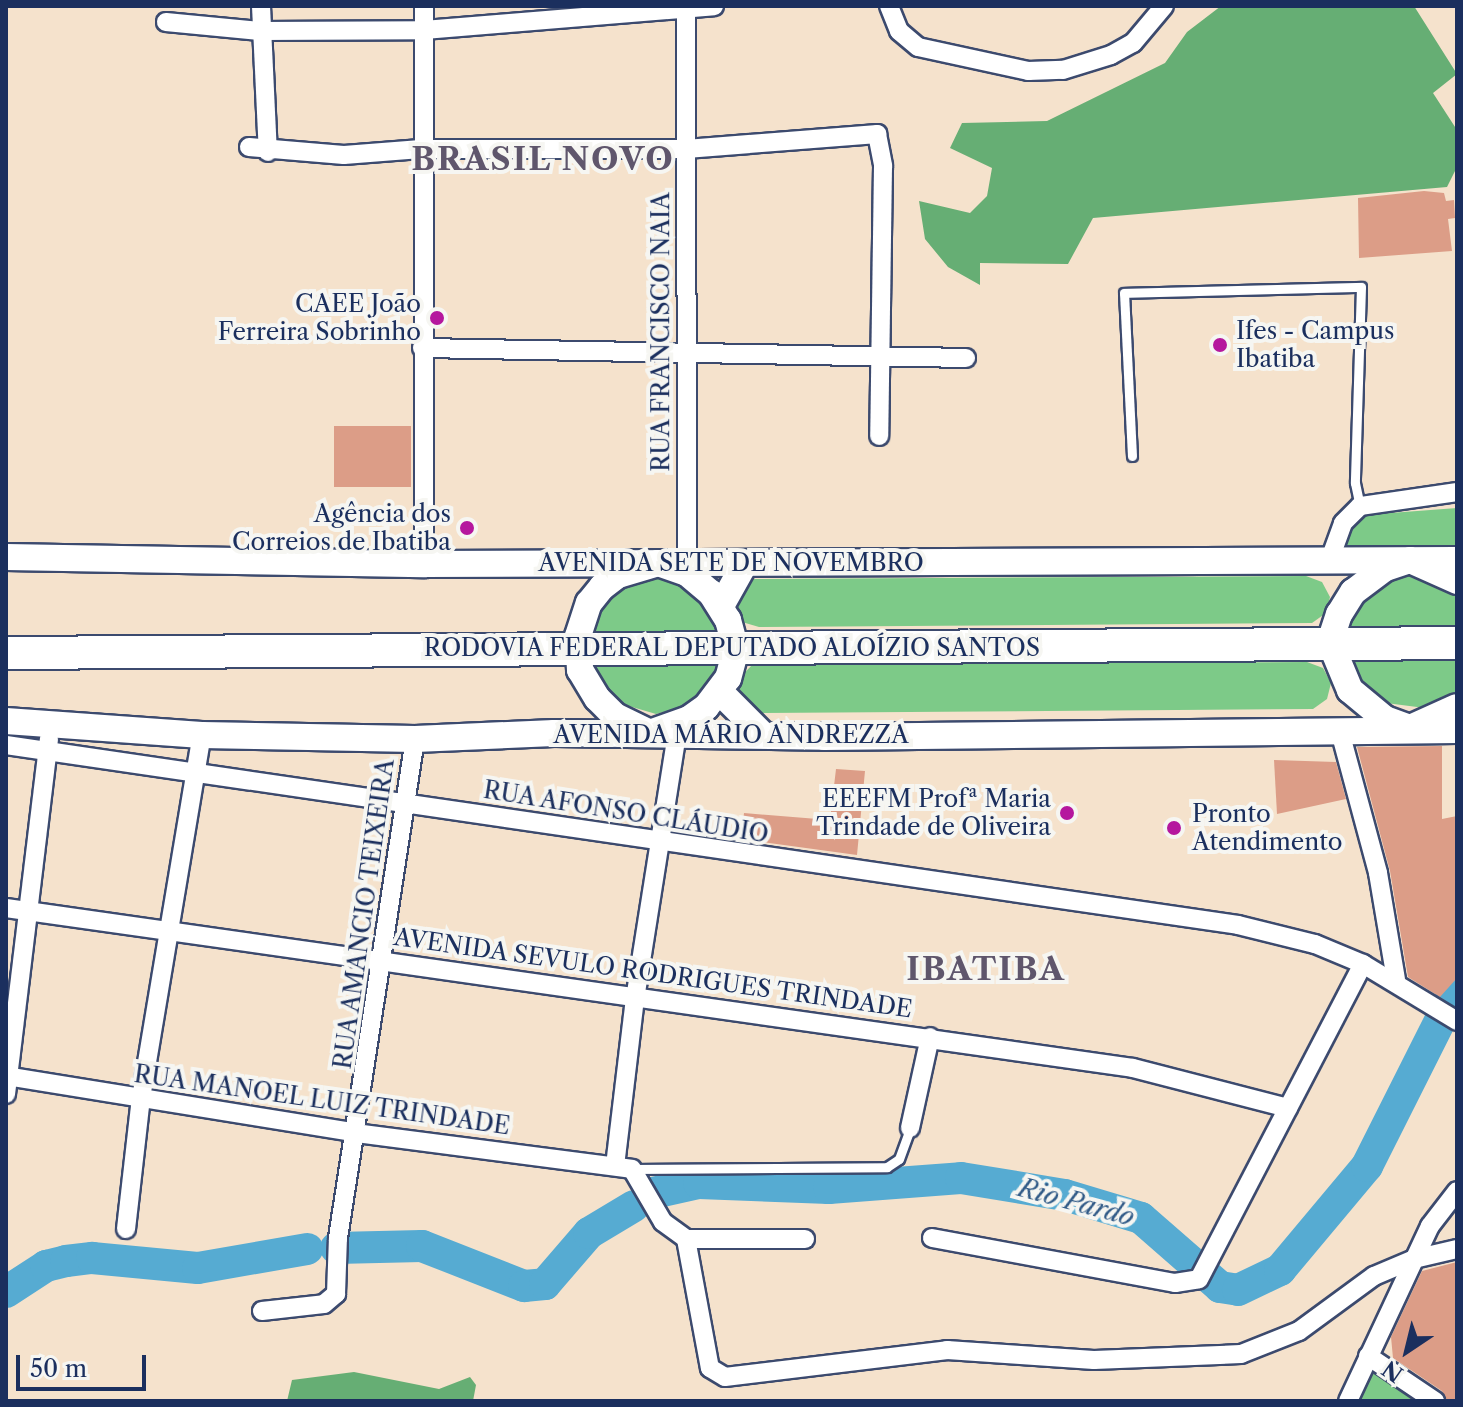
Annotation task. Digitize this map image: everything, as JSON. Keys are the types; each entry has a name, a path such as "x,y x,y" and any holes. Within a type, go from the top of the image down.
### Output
{"highway":[{"name":"RODOVIA FEDERAL DEPUTADO ALOÍZIO SANTOS","path":"6,653 579,636 736,649 1457,643"}],"street":[{"path":"261,6 268,152"},
{"path":"424,6 421,149 424,564"},
{"path":"166,22 260,31 424,30 714,6"},
{"path":"889,6 899,31 918,47 1028,71 1063,70 1133,43 1164,6"},
{"name":"RUA FRANCISCO NAIA","path":"686,8 687,563"},
{"path":"249,147 268,152 344,155 421,149 686,149 865,131 877,134 883,145 877,356 879,436"},
{"path":"422,348 686,349 966,358"},
{"path":"1330,559 1343,523 1360,506 1457,492"},
{"name":"AVENIDA SETE DE NOVEMBRO","path":"6,557 424,564 1457,560"},
{"path":"1457,581 1410,560 1373,574 1353,592 1339,614 1330,642 1350,690 1372,711 1410,728 1457,707"},
{"path":"534,563 572,577 582,604 579,636 589,688 615,716 650,733 689,719 720,692 736,649 721,606 687,573 658,563 618,575 602,587 579,636"},
{"path":"721,606 745,563"},
{"path":"554,733 576,713 589,688"},
{"path":"1350,690 1327,728 1378,873 1396,979"},
{"path":"720,692 763,735"},
{"name":"AVENIDA MÁRIO ANDREZZA","path":"6,721 49,738 202,735 415,739 554,733 763,735 1327,728 1457,730"},
{"path":"126,1229 141,1098 202,735"},
{"path":"677,735 635,999 632,1178 663,1222 686,1239 805,1239"},
{"path":"7,1082 49,738"},
{"name":"RUA AFONSO CLÁUDIO","path":"6,745 49,738 194,772 1238,925 1315,944 1363,964 1396,979 1445,1013"},
{"name":"RUA AMANCIO TEIXEIRA","path":"262,1311 331,1302 402,802 415,739"},
{"name":"AVENIDA SEVULO RODRIGUES TRINDADE","path":"6,908 1133,1068 1288,1108"},
{"path":"932,1238 1175,1283 1199,1279 1363,964"},
{"path":"910,1128 930,1037"},
{"name":"RUA MANOEL LUIZ TRINDADE","path":"7,1082 141,1098 632,1178"},
{"path":"1348,1401 1414,1259 1457,1191"},
{"path":"686,1239 710,1368 725,1377 947,1350 1094,1360 1241,1354 1299,1331 1374,1276 1414,1259 1457,1249"},
{"path":"1368,1356 1435,1401"}],"lane":[{"path":"1132,456 1124,293 1361,287 1355,483 1360,506"},
{"path":"632,1178 887,1167 899,1159 910,1128"}],"green space":[{"path":"1221,6 1414,6 1457,74 1433,93 1457,130 1457,167 1447,187 1093,218 1068,264 980,263 980,285 948,267 925,239 919,201 970,213 987,196 992,168 950,148 962,123 1047,121 1165,63 1187,32"},
{"path":"1457,508 1457,552 1340,553 1353,522 1364,515"},
{"path":"1404,573 1418,573 1457,592 1457,632 1346,631 1365,592"},
{"path":"1306,576 1322,582 1330,597 1326,613 1312,623 759,627 742,622 733,598 751,579"},
{"path":"646,577 664,577 696,590 721,634 591,635 603,603 630,582"},
{"path":"1347,653 1457,655 1457,691 1425,708 1386,703 1356,678"},
{"path":"591,660 722,661 716,678 691,705 656,714 622,704 607,692"},
{"path":"1307,662 1323,668 1331,683 1327,699 1313,709 760,713 737,701 734,684 752,665"},
{"path":"1370,1365 1424,1401 1354,1401"},
{"path":"354,1372 439,1389 470,1377 476,1385 473,1401 287,1401 292,1380"}],"building":[{"path":"1424,191 1444,193 1446,201 1454,200 1455,218 1448,219 1452,251 1359,258 1358,198"},
{"path":"334,426 411,426 411,487 334,487"},
{"path":"1442,746 1442,819 1457,816 1457,978 1440,997 1408,977 1390,871 1357,747"},
{"path":"1274,760 1336,762 1346,799 1277,814"},
{"path":"836,769 865,771 857,855 741,839 744,813 830,820"},
{"path":"1457,1262 1457,1401 1447,1401 1442,1391 1393,1358 1391,1337 1422,1271"}],"waterway":[{"name":"Rio Pardo","path":"653,1193 699,1183 829,1188 961,1178 1065,1195 1141,1218 1220,1287 1238,1290 1280,1270 1367,1166 1457,987"},
{"name":"Rio Pardo","path":"336,1248 422,1246 524,1286 545,1284 589,1233 634,1206"},
{"name":"Rio Pardo","path":"6,1292 46,1266 66,1261 92,1258 198,1268 307,1249"}],"place":[{"name":"CAEE João Ferreira Sobrinho","path":"437,318"},
{"name":"Ifes - Campus Ibatiba","path":"1220,345"},
{"name":"Agência dos Correios de Ibatiba","path":"467,528"},
{"name":"EEEFM Profª Maria Trindade de Oliveira","path":"1067,813"},
{"name":"Pronto Atendimento","path":"1174,828"}],"district":[{"name":"BRASIL NOVO","path":"543,159"},
{"name":"IBATIBA","path":"986,969"}]}
